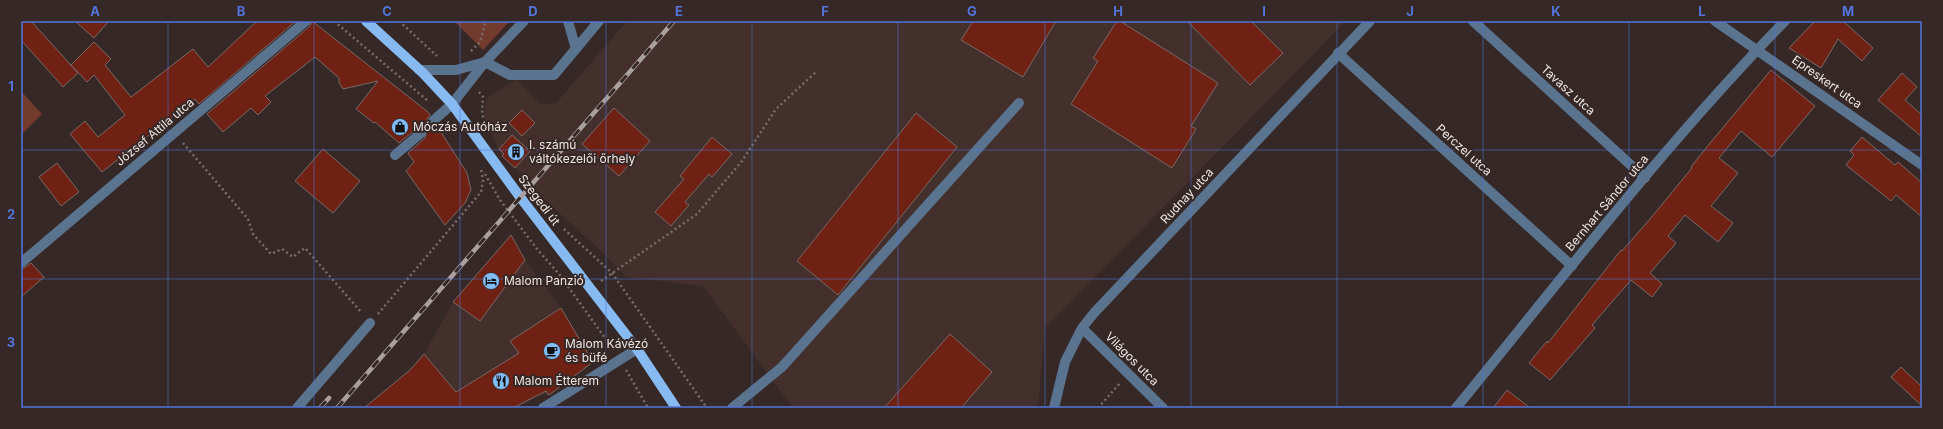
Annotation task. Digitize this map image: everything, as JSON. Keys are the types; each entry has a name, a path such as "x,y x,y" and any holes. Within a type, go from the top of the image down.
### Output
{"main road":[{"name":"Szegedi út","path":"366,21 419,70 452,104 520,197 637,349 676,408"}],"street":[{"name":"József Attila utca","path":"21,263 306,21"},
{"path":"434,121 452,104 485,62 524,21"},
{"path":"568,21 576,49"},
{"path":"419,70 456,70 485,62 510,75 554,74 599,21"},
{"name":"Rudnay utca","path":"1054,408 1064,362 1082,328 1094,313 1338,53 1370,21"},
{"name":"Tavasz utca","path":"1473,21 1645,178"},
{"name":"Epreskert utca","path":"1715,21 1922,165"},
{"name":"Bernhart Sándor utca","path":"1456,408 1645,178 1757,49 1785,21"},
{"name":"Perczel utca","path":"1338,53 1572,266"},
{"path":"732,408 782,368 1019,103"},
{"path":"395,155 421,133"},
{"path":"297,408 370,323"},
{"name":"Világos utca","path":"1082,328 1163,408"},
{"path":"543,408 637,349"}],"path":[{"path":"334,21 442,112"},
{"path":"399,21 440,59"},
{"path":"464,68 461,58 468,56 480,42 486,21"},
{"path":"590,288 697,214 742,161 776,108 817,71"},
{"path":"471,80 483,97 482,114 490,134"},
{"path":"174,133 248,219 253,234 271,254 282,250 293,257 305,248 370,323 481,192 483,181 481,169"},
{"path":"477,163 500,200 537,249 559,274 621,360 648,408"},
{"path":"562,226 612,273 707,408"},
{"path":"1098,408 1129,374"}],"shaded area":[{"path":"454,21 510,21 483,50"},
{"path":"627,21 1346,21 1045,328 1038,408 793,408 703,286 626,277 598,248 539,195 519,171 500,154 484,115 486,99 516,79 541,105 556,103"},
{"path":"21,91 42,114 21,135"},
{"path":"511,235 525,260 561,308 593,362 549,395 368,408 366,406 410,370 424,354 453,302"}],"building":[{"path":"21,21 31,21 78,73 63,87 21,40"},
{"path":"75,21 109,21 94,38"},
{"path":"257,21 296,21 199,104 195,99 102,172 70,134 85,121 98,137 125,115 94,75 87,82 71,65 94,42 111,59 105,65 131,97 193,49 208,67"},
{"name":"Móczás Autóház","path":"312,21 430,115 427,119 428,125 431,127 437,126 467,173 471,190 465,203 445,225 406,171 414,162 408,153 425,138 427,132 426,129 423,127 417,128 399,143 375,122 374,123 356,109 378,81 343,89 339,83 339,78 315,57 265,96 271,102 258,115 251,108 223,132 207,114 310,26"},
{"path":"973,21 1056,21 1023,77 961,40"},
{"path":"1117,21 1120,21 1218,83 1191,126 1196,129 1172,168 1071,104 1098,61 1093,58"},
{"path":"1187,21 1251,21 1283,53 1250,85"},
{"path":"1815,21 1843,21 1873,48 1862,61 1838,39 1821,68 1789,48"},
{"path":"1771,70 1815,106 1772,157 1741,131 1719,158 1738,173 1711,206 1733,223 1718,242 1685,215 1668,236 1676,243 1650,273 1662,284 1652,297 1631,280 1592,325 1595,328 1550,380 1529,363 1547,341 1548,343 1621,250 1622,251 1650,219 1692,168 1691,167 1706,148"},
{"path":"1902,73 1917,87 1905,100 1922,115 1922,137 1878,100"},
{"path":"614,108 650,141 619,176 582,144"},
{"path":"522,110 535,123 522,136 509,123"},
{"path":"916,113 957,147 838,295 797,261"},
{"name":"I. számú váltókezelői őrhely","path":"512,135 530,151 515,168 502,156 504,154 499,149"},
{"path":"712,137 732,154 712,177 709,174 685,202 689,205 671,226 655,212 684,179 680,176"},
{"path":"1862,137 1895,165 1898,162 1922,183 1922,217 1896,195 1891,201 1846,165 1854,155 1850,151"},
{"path":"323,149 360,181 333,213 295,181"},
{"path":"57,163 79,192 61,206 39,177"},
{"name":"Malom Panzió","path":"511,235 525,260 480,321 453,302"},
{"path":"31,263 44,277 21,297 21,270"},
{"path":"561,308 593,362 549,395 546,391 513,408 364,408 410,370 424,354 456,392 519,353 510,341"},
{"path":"950,334 992,372 961,408 884,408"},
{"path":"1901,367 1922,387 1922,406 1891,377"},
{"path":"1507,390 1530,408 1493,408"}],"tunnel":[{"path":"421,133 433,121"}],"railway":[{"path":"337,408 674,21"},
{"path":"320,408 329,398"}],"place":[{"name":"Móczás Autóház","path":"400,127"},
{"name":"I. számú váltókezelői őrhely","path":"516,152"},
{"name":"Malom Panzió","path":"491,281"},
{"name":"Malom Kávézó és büfé","path":"552,351"},
{"name":"Malom Étterem","path":"501,381"}]}
